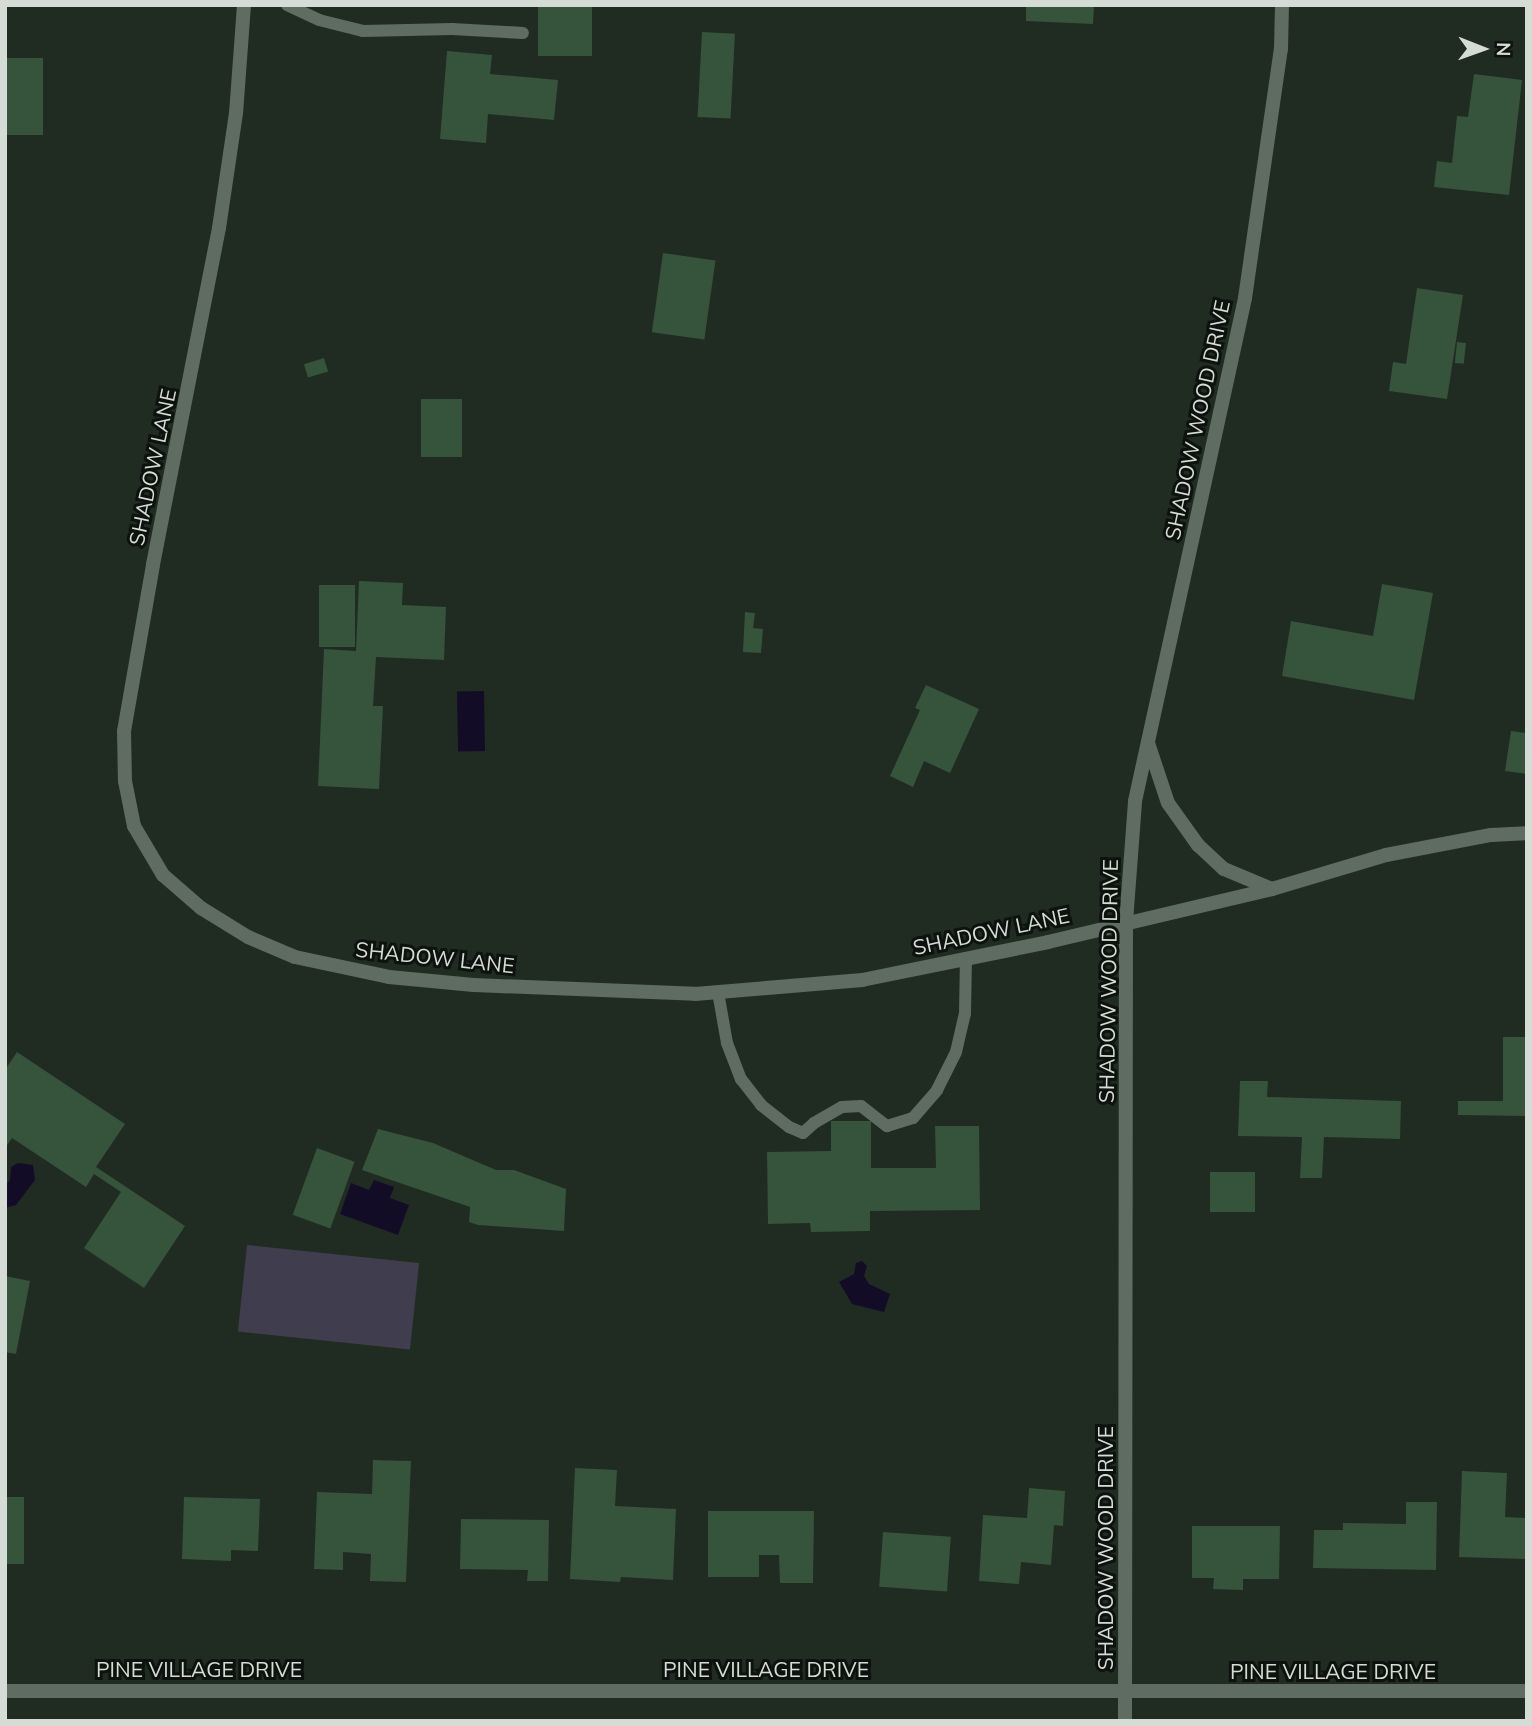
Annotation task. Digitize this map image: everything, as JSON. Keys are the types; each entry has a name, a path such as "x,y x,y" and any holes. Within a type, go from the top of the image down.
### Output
{"street":[{"name":"SHADOW LANE","path":"244,5 236,113 219,228 153,565 124,732 125,781 134,826 163,875 201,908 248,937 295,957 389,977 474,985 624,992 718,992 862,980 1272,890 1386,856 1491,835 1527,833"},
{"name":"SHADOW WOOD DRIVE","path":"1125,1721 1126,922 1135,802 1245,298 1282,49 1282,5"},
{"path":"1148,743 1168,803 1198,845 1224,869 1272,890"},
{"name":"PINE VILLAGE DRIVE","path":"5,1690 1125,1690 1163,1693 1527,1691"}],"lane":[{"path":"287,5 319,20 363,31 452,29 523,33"},
{"path":"718,992 727,1044 741,1079 761,1105 789,1127 803,1133 814,1123 842,1107 862,1106 887,1126 913,1118 937,1090 956,1052 965,1014 966,958"}],"shaded area":[{"path":"457,691 484,691 485,751 458,751"},
{"path":"18,1163 33,1165 35,1180 16,1205 5,1208 5,1186 10,1180 11,1167"},
{"path":"374,1180 394,1187 390,1198 409,1205 398,1235 340,1214 351,1183 369,1190"},
{"path":"247,1245 419,1263 410,1350 238,1332"},
{"path":"862,1261 867,1266 864,1276 869,1284 890,1294 884,1312 852,1304 839,1282 854,1274 856,1263"}],"building":[{"path":"538,5 592,5 592,56 538,56"},
{"path":"1026,5 1094,5 1093,24 1026,21"},
{"path":"702,32 735,34 731,119 698,117"},
{"path":"447,51 492,55 490,74 558,80 554,120 488,114 486,143 440,139"},
{"path":"5,58 43,58 43,135 5,135"},
{"path":"1474,74 1522,80 1509,195 1434,187 1437,161 1452,163 1457,116 1468,117"},
{"path":"663,253 715,260 704,340 652,332"},
{"path":"1417,288 1463,295 1447,399 1389,391 1393,362 1406,364"},
{"path":"1457,342 1466,343 1464,364 1455,363"},
{"path":"324,358 328,371 308,378 304,364"},
{"path":"421,399 462,399 462,457 421,457"},
{"path":"359,581 403,583 402,605 446,607 444,660 376,657 373,706 383,706 379,789 318,786 324,649 356,651"},
{"path":"1382,584 1433,593 1414,700 1282,676 1291,621 1373,636"},
{"path":"319,585 355,585 355,647 319,647"},
{"path":"745,612 755,613 753,628 763,629 761,653 743,652"},
{"path":"926,685 979,709 950,773 924,761 913,787 890,776 920,710 915,708"},
{"path":"1511,731 1527,733 1527,774 1505,771"},
{"path":"1503,1037 1527,1037 1527,1116 1458,1115 1458,1101 1503,1101"},
{"path":"17,1052 125,1124 96,1167 185,1226 144,1288 84,1248 121,1192 94,1174 86,1187 12,1138 5,1148 5,1070"},
{"path":"1240,1081 1268,1081 1267,1097 1401,1101 1400,1139 1324,1137 1322,1178 1300,1178 1302,1137 1238,1136"},
{"path":"831,1121 871,1121 871,1168 936,1168 935,1126 979,1126 980,1210 870,1211 870,1231 811,1232 810,1223 768,1224 767,1152 831,1151"},
{"path":"378,1129 433,1143 496,1170 514,1170 566,1189 564,1231 478,1225 469,1222 470,1207 362,1170"},
{"path":"317,1148 355,1162 330,1228 293,1215"},
{"path":"1210,1172 1255,1172 1255,1212 1210,1212"},
{"path":"5,1276 30,1281 16,1354 5,1352"},
{"path":"373,1460 411,1461 406,1582 370,1581 371,1554 343,1552 343,1570 314,1569 317,1492 372,1494"},
{"path":"575,1468 617,1470 615,1506 676,1509 673,1580 621,1577 620,1582 570,1579"},
{"path":"1462,1471 1507,1473 1505,1517 1527,1518 1527,1559 1459,1557"},
{"path":"1029,1488 1065,1491 1063,1526 1054,1525 1051,1565 1021,1562 1019,1584 979,1581 983,1515 1027,1518"},
{"path":"5,1497 24,1497 24,1564 5,1564"},
{"path":"184,1497 260,1499 258,1551 231,1550 231,1561 182,1559"},
{"path":"1406,1502 1437,1502 1436,1570 1313,1568 1314,1530 1343,1530 1343,1523 1406,1524"},
{"path":"708,1511 814,1511 813,1583 780,1583 779,1555 759,1555 759,1577 708,1577"},
{"path":"461,1519 549,1520 548,1581 527,1581 528,1570 460,1569"},
{"path":"1192,1526 1280,1526 1279,1579 1243,1579 1243,1590 1213,1589 1214,1578 1192,1578"},
{"path":"883,1532 951,1537 947,1592 879,1587"}]}
